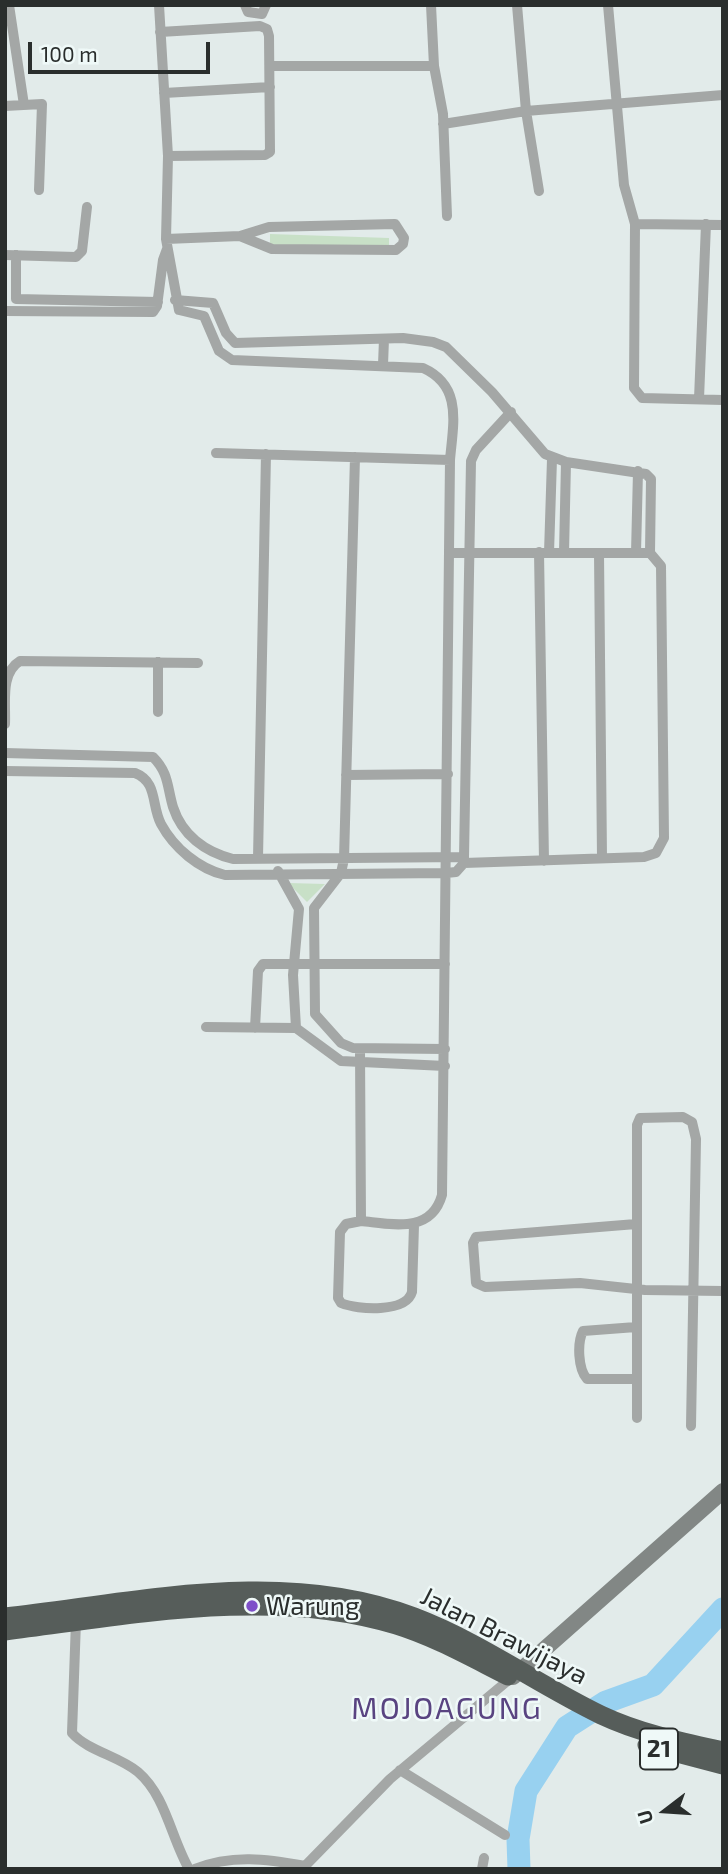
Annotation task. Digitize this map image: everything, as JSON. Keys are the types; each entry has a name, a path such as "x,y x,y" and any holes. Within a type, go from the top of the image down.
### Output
{"highway":[{"name":"Jalan Brawijaya","path":"5,1617 215,1593 311,1594 378,1606 412,1616 454,1634 564,1701 655,1747 723,1765"},
{"name":"Jalan Brawijaya","path":"5,1630 214,1609 322,1608 400,1626 517,1674"},
{"name":"Jalan Brawijaya","path":"600,1720 723,1751"}],"street":[{"path":"9,5 24,105"},
{"path":"5,311 153,312 158,302 167,244 167,156 159,5"},
{"path":"245,5 248,12 262,14 266,5"},
{"path":"431,5 434,66 443,129 447,216"},
{"path":"517,5 526,111 539,191"},
{"path":"608,5 624,185 635,224 635,388 642,398 723,400"},
{"path":"160,32 264,27 269,36 270,152 265,155 167,156"},
{"path":"270,65 434,66"},
{"path":"164,93 270,88"},
{"path":"443,129 526,111 723,95"},
{"path":"5,106 42,104 39,190"},
{"path":"87,207 82,251 76,257 11,255 10,299 158,302"},
{"path":"167,244 240,236 269,227 395,223 404,238 403,244 396,250 272,249 240,236"},
{"path":"635,224 723,225"},
{"path":"699,400 706,224"},
{"path":"167,244 172,262 175,300 179,310 204,316 219,351 232,360 423,368 436,374 449,388 454,405 450,460 442,1195 434,1212 414,1225 361,1222 346,1224 340,1232 338,1298 348,1305 398,1307 408,1302 412,1292 414,1225"},
{"path":"5,753 153,757 165,772 173,807 186,833 218,855 233,859 447,858 544,861 644,857 656,853 664,838 661,566 650,552 651,479 638,471 552,459 511,412 446,347 433,342 384,339 235,344 226,333 213,303 175,300"},
{"path":"383,365 384,339"},
{"path":"5,771 135,773 149,782 160,822 168,835 194,861 212,872 225,875 456,872 464,860 467,553 471,461 476,450 511,412"},
{"path":"216,453 450,460"},
{"path":"258,858 266,454"},
{"path":"355,457 344,859 341,873 314,908 315,1014 341,1043 360,1050 445,1049"},
{"path":"544,861 544,553 552,459"},
{"path":"564,552 566,463"},
{"path":"636,553 638,471"},
{"path":"450,553 650,552"},
{"path":"599,553 602,858"},
{"path":"5,724 7,676 11,667 20,661 198,663"},
{"path":"158,662 158,712"},
{"path":"346,775 448,774"},
{"path":"278,859 278,874 299,909 294,963 296,1028"},
{"path":"299,909 314,908"},
{"path":"255,1028 260,965 445,964"},
{"path":"206,1027 296,1028 341,1061 445,1066"},
{"path":"360,1050 361,1222"},
{"path":"637,1418 635,1289 638,1120 689,1119 694,1126 696,1139 691,1292 691,1426"},
{"path":"636,1224 486,1234 476,1237 473,1243 476,1283 480,1286 580,1283 635,1289 723,1292"},
{"path":"636,1327 583,1331 580,1348 582,1371 587,1378 637,1379"},
{"path":"201,1868 244,1857 306,1867 400,1770 517,1674 723,1491"},
{"path":"76,1621 72,1733 121,1760 144,1778 156,1795 189,1869"},
{"path":"400,1770 505,1835"}],"green space":[{"path":"270,234 389,238 389,249 270,245"},
{"path":"288,883 325,884 307,902"}],"waterway":[{"path":"519,1869 518,1839 526,1791 567,1727 606,1702 653,1685 723,1609"}],"place":[{"name":"Warung","path":"252,1606"}],"district":[{"name":"MOJOAGUNG","path":"447,1709"}]}
